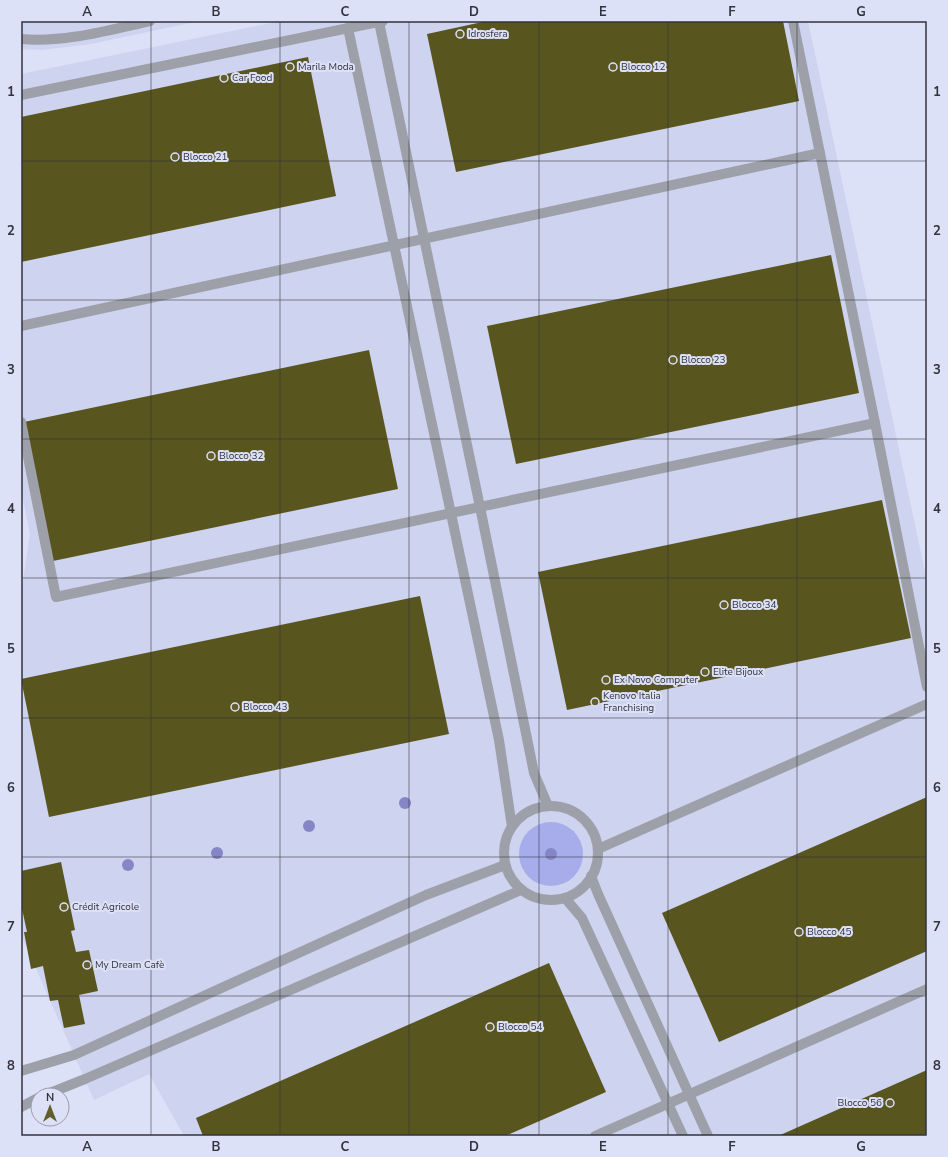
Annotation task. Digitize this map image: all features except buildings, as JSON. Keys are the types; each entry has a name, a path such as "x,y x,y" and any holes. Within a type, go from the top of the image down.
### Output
{"lane":[{"path":"21,39 31,40 79,36 150,21"},
{"path":"21,95 381,21 424,239 534,773 548,806"},
{"path":"793,21 927,687"},
{"path":"348,28 499,740 512,827"},
{"path":"21,326 820,153"},
{"path":"21,422 56,597 875,423"},
{"path":"598,849 927,704"},
{"path":"541,806 548,806 557,806 573,811 585,820 594,834 598,849 596,865 590,880 578,891 565,898 550,900 535,897 522,890 511,878 505,865 503,850 507,835 515,822 526,812 541,806"},
{"path":"21,1071 74,1055 426,895 505,865"},
{"path":"591,876 708,1136"},
{"path":"65,1087 522,890"},
{"path":"565,898 582,918 683,1136"},
{"path":"595,1136 927,989"},
{"path":"21,1107 30,1102"}],"shaded area":[{"path":"21,21 200,21 91,44 42,50 21,49"},
{"path":"281,21 808,21 927,581 927,1136 184,1136 149,1074 94,1100 21,935 21,593 30,534 21,490 21,74"},
{"path":"551,822 569,828 577,836 583,854 577,872 569,880 551,886 533,880 525,872 519,854 525,836 533,828"}],"place":[{"name":"Idrosfera","path":"460,34"},
{"name":"Marila Moda","path":"290,67"},
{"name":"Blocco 12","path":"613,67"},
{"name":"Car Food","path":"224,78"},
{"name":"Blocco 21","path":"175,157"},
{"name":"Blocco 23","path":"673,360"},
{"name":"Blocco 32","path":"211,456"},
{"name":"Blocco 34","path":"724,605"},
{"name":"Elite Bijoux","path":"705,672"},
{"name":"Ex Novo Computer","path":"606,680"},
{"name":"Kenovo Italia Franchising","path":"595,702"},
{"name":"Blocco 43","path":"235,707"},
{"name":"Crédit Agricole","path":"64,907"},
{"name":"Blocco 45","path":"799,932"},
{"name":"My Dream Cafè","path":"87,965"},
{"name":"Blocco 54","path":"490,1027"},
{"name":"Blocco 56","path":"890,1103"}]}
